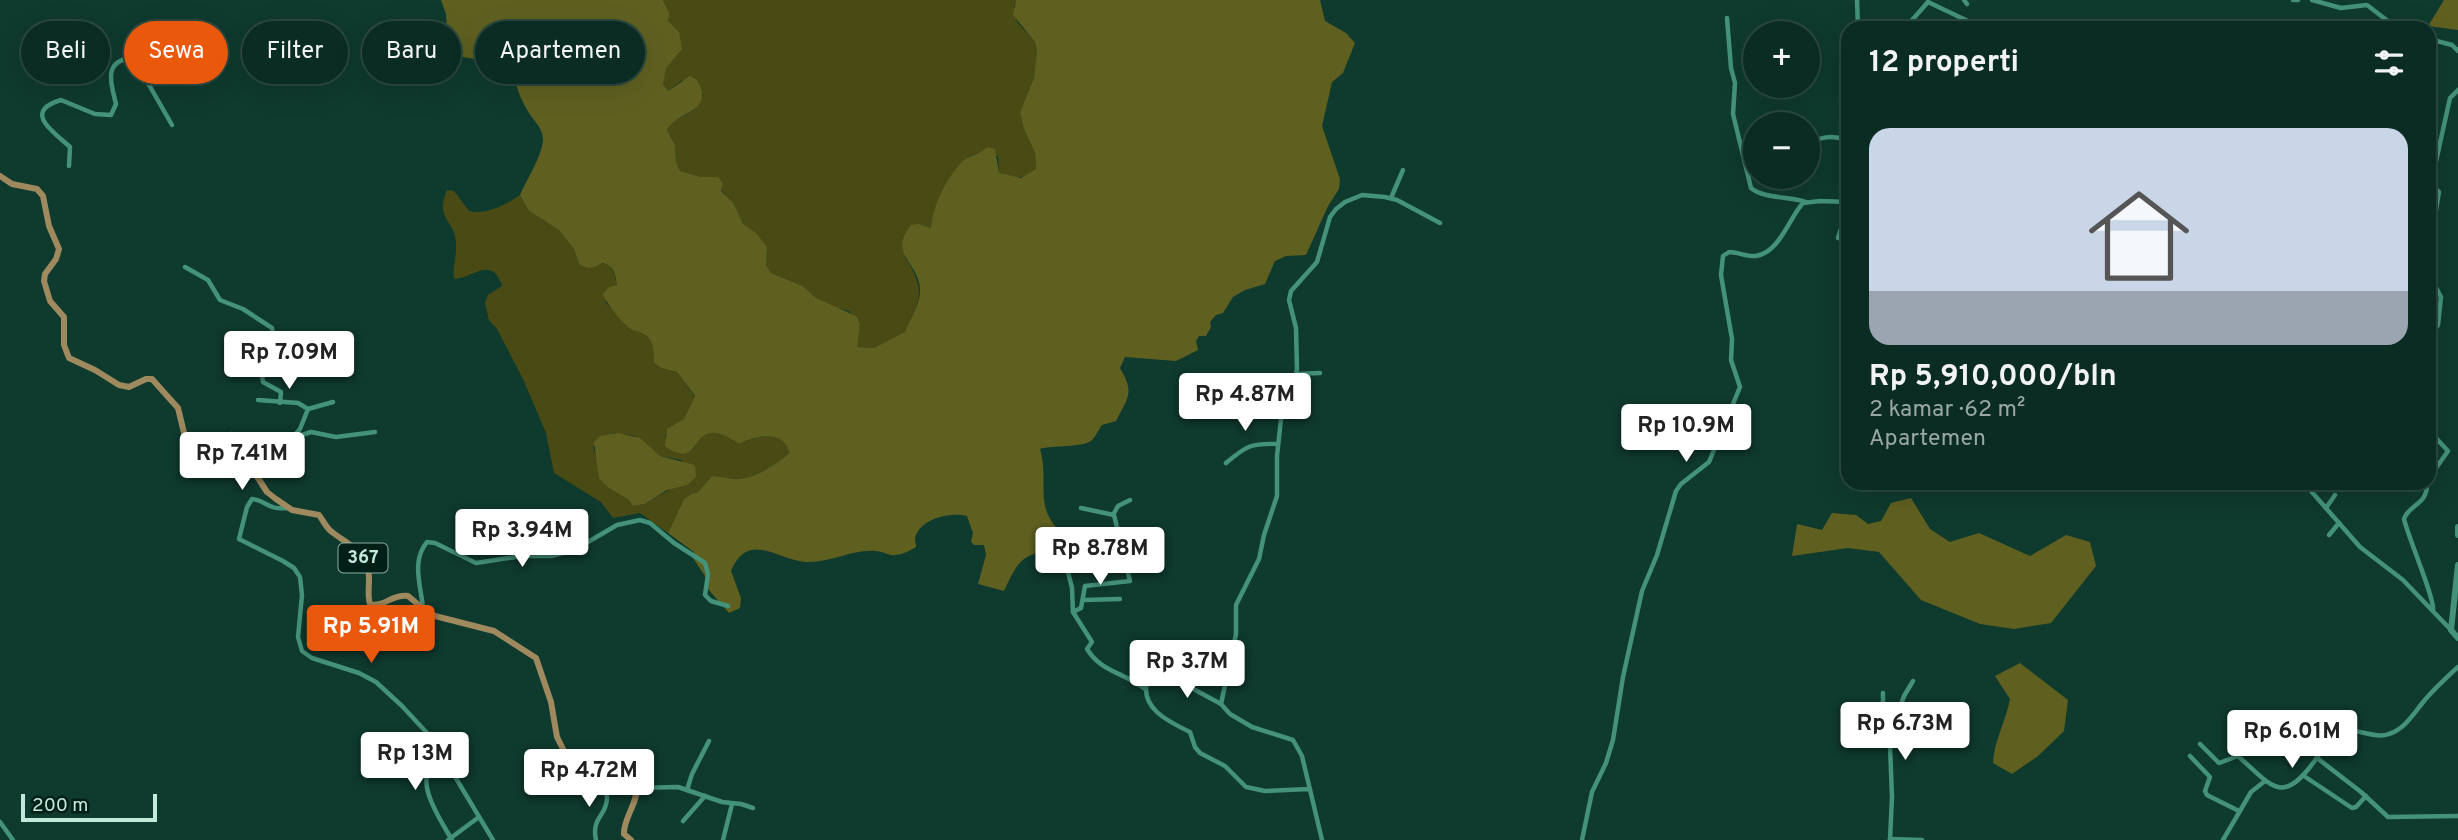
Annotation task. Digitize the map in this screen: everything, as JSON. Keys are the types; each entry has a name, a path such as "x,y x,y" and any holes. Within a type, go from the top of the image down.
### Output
{"main road":[{"path":"0,176 12,184 37,189 45,200 49,226 59,249 44,281 52,304 64,317 64,345 67,355 118,385 129,387 152,379 178,408 185,437 192,448 201,451 229,450"},
{"name":"367","path":"229,450 247,461 267,492 296,512 316,513 330,531 358,550 369,570 370,604 378,605 404,595 435,616 494,631 536,658 551,702 562,750 572,760 598,770 628,775 638,788"},
{"path":"631,840 624,834 623,828 638,788"}],"street":[{"path":"1857,0 1858,21"},
{"path":"2292,0 2298,0"},
{"path":"2312,0 2341,8 2367,5 2387,21"},
{"path":"1912,21 1928,1 1968,21"},
{"path":"1727,19 1731,68 1735,83 1733,114 1751,188 1757,193 1792,197 1806,202 1841,202"},
{"path":"2436,41 2452,45 2458,51"},
{"path":"69,166 70,147 45,125 43,114 48,106 61,100 95,114 111,115 116,104 111,77 116,63 121,60 130,58 136,62 172,125"},
{"path":"2436,156 2450,98 2458,90"},
{"path":"1820,139 1841,139"},
{"path":"1391,198 1403,170"},
{"path":"2436,189 2439,192 2436,209"},
{"path":"1222,704 1236,634 1236,605 1259,559 1277,496 1278,443 1282,412 1296,374 1296,328 1289,296 1293,287 1317,262 1330,217 1339,206 1357,197 1368,194 1391,198 1440,223"},
{"path":"1582,840 1592,792 1606,763 1613,740 1623,677 1642,591 1657,555 1676,491 1709,462 1740,387 1731,360 1732,339 1721,275 1723,256 1729,252 1753,256 1765,252 1784,232 1800,206 1806,202"},
{"path":"1838,238 1841,228"},
{"path":"184,267 208,280 220,300 243,309 272,328 274,334 265,356 262,378 263,382 281,391 280,403"},
{"path":"2436,287 2441,297 2436,328"},
{"path":"1296,374 1320,373"},
{"path":"258,400 300,404 308,409 333,402"},
{"path":"292,438 300,429 308,409"},
{"path":"229,450 227,441 231,434 263,441 292,438 311,432 337,437 375,432"},
{"path":"2436,439 2448,452 2436,469"},
{"path":"1226,463 1248,445 1278,443"},
{"path":"2310,490 2360,547 2403,580 2458,638"},
{"path":"2427,490 2421,502 2407,512 2404,519 2422,576 2434,601 2432,610"},
{"path":"2326,508 2335,495"},
{"path":"288,508 275,510 257,499 252,499 247,507 239,539 283,561 294,568 300,577 300,649 312,658 343,666 376,682 428,734 493,840"},
{"path":"1073,612 1082,608 1085,586 1129,582 1113,515 1116,508 1130,500"},
{"path":"1082,508 1113,515"},
{"path":"423,609 418,571 420,554 427,542 435,543 476,564 569,552 617,525 637,520 650,523 705,563 708,571 705,595 711,601 728,606"},
{"path":"2329,535 2339,523"},
{"path":"2458,527 2458,536"},
{"path":"1040,534 1066,564 1071,580 1073,612 1092,642 1087,649 1093,659 1102,667 1128,677 1145,689"},
{"path":"2451,629 2458,565"},
{"path":"1083,600 1120,599"},
{"path":"2200,744 2220,763 2238,755 2265,781 2276,787 2294,785 2304,776 2327,743 2341,732 2358,731 2383,736 2397,731 2458,667"},
{"path":"1309,789 1265,791 1246,787 1224,766 1200,753 1190,732 1156,712 1147,700 1145,689 1148,677 1159,677 1186,685 1222,704 1230,715 1252,727 1293,740 1302,756 1322,840"},
{"path":"1913,681 1895,717 1890,746 1892,797 1889,840 1922,839"},
{"path":"1883,693 1883,712 1895,717"},
{"path":"687,790 709,741"},
{"path":"2190,756 2210,777 2205,790 2207,795 2239,811"},
{"path":"2317,758 2366,796 2382,813 2391,817 2458,816"},
{"path":"447,765 429,772 425,782 451,839 479,817"},
{"path":"596,840 595,824 605,808 607,798 598,770"},
{"path":"2304,776 2352,808 2366,796"},
{"path":"2223,840 2251,792 2265,781"},
{"path":"638,788 671,786 753,808"},
{"path":"683,821 705,796"},
{"path":"723,840 732,804"},
{"path":"0,822 13,840"}],"shaded area":[{"path":"441,0 663,0 669,13 668,21 679,32 682,49 666,68 663,84 668,91 690,76 697,80 702,91 699,105 672,123 667,130 675,145 676,162 680,171 701,177 718,177 723,183 721,191 733,202 743,224 756,233 767,247 766,265 771,273 803,286 816,298 856,316 860,324 857,347 874,348 905,332 917,307 920,291 916,274 904,252 902,244 905,235 911,225 919,224 931,228 941,192 963,161 987,147 995,149 999,173 1021,178 1036,169 1035,153 1020,112 1034,78 1037,51 1035,42 1013,15 1016,0 1320,0 1325,21 1346,33 1355,43 1343,73 1332,82 1322,126 1340,179 1339,189 1328,206 1306,255 1286,256 1275,261 1265,284 1233,297 1223,313 1216,315 1210,322 1211,327 1206,336 1199,336 1196,341 1198,350 1176,361 1125,357 1120,368 1127,383 1128,395 1116,421 1102,425 1088,443 1040,449 1045,504 1054,524 1063,534 1062,544 1050,558 1039,553 1021,562 1004,591 978,584 986,555 984,545 974,545 971,542 973,533 967,516 953,515 925,524 915,536 916,547 899,555 867,551 806,562 764,550 746,552 731,571 741,598 740,608 729,613 708,589 705,576 693,558 694,552 668,533 684,499 698,492 712,476 737,479 753,476 773,466 789,453 786,445 782,440 768,436 739,444 722,435 711,433 703,436 686,453 678,453 665,446 667,429 684,419 695,396 677,372 661,368 654,363 649,338 632,330 607,302 603,294 609,287 617,285 611,268 602,263 590,268 579,264 574,249 559,230 529,211 520,195 534,168 543,140 516,84 645,84 645,21 475,21 475,59 461,57 461,21 446,21"},
{"path":"663,0 1016,0 1014,6 1017,22 1035,42 1037,51 1034,78 1020,112 1035,153 1036,169 1023,177 1004,175 999,173 998,156 981,153 962,162 954,172 936,207 931,228 919,224 905,257 916,278 919,294 905,333 874,348 856,347 860,324 849,311 833,307 816,298 803,286 771,273 766,265 767,247 743,224 733,202 721,190 723,183 718,177 701,177 680,171 676,162 675,145 667,130 671,123 694,110 703,96 697,80 681,81 668,91 663,84 669,29"},
{"path":"2444,0 2458,0 2458,30 2436,27 2436,21 2431,21"},
{"path":"447,190 454,191 469,211 482,212 502,206 520,195 529,211 559,230 574,249 579,264 600,263 609,266 617,285 605,302 630,328 644,333 650,339 654,346 654,363 661,368 677,372 695,397 684,419 667,430 665,437 693,449 703,436 713,432 725,435 739,444 768,436 782,440 789,453 753,476 737,479 712,476 698,492 684,499 668,533 640,513 613,518 601,502 554,473 546,433 523,379 497,329 489,320 485,303 488,295 502,286 498,277 488,270 454,279 455,236 444,214","holes":["614,433 635,436 660,456 682,460 672,488 645,504 633,506 628,499 606,485 593,447"]},
{"path":"618,433 640,438 660,456 695,465 696,477 687,485 667,490 645,504 633,506 628,499 609,488 599,478 594,442 600,436"},
{"path":"1911,498 1930,529 1950,542 1979,533 2030,556 2066,535 2090,542 2096,566 2051,623 2014,629 1980,624 1921,600 1879,552 1848,548 1792,556 1797,524 1822,530 1832,513 1856,515 1868,524 1881,521 1891,503"},
{"path":"2020,663 2068,700 2064,731 2038,756 2012,774 1993,763 2010,699 1995,676"}]}
